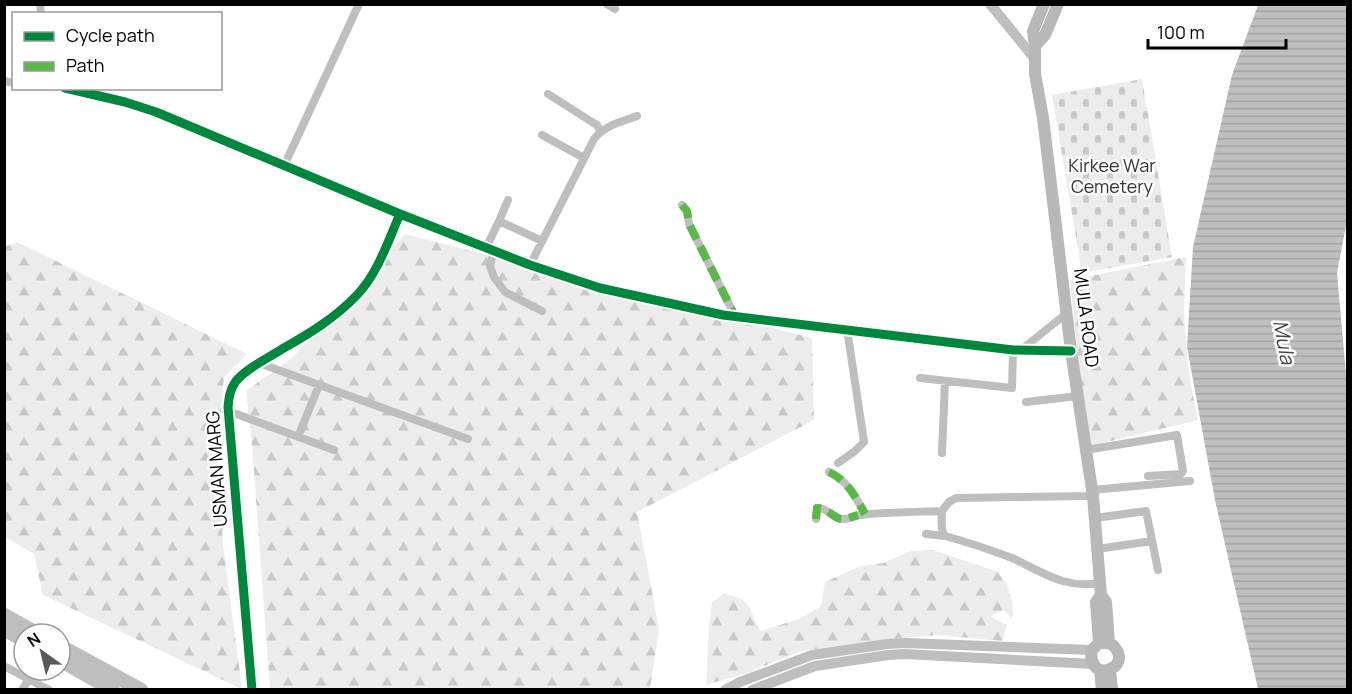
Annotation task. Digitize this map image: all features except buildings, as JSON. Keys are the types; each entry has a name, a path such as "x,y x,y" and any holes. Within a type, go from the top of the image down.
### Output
{"highway":[{"path":"72,653 141,690"},
{"path":"72,667 113,690"}],"main road":[{"name":"MULA ROAD","path":"1044,4 1033,31 1035,74 1043,118 1071,351 1092,493 1100,589 1106,602 1100,645 1091,659 1101,668 1102,690"},
{"path":"1035,46 1044,35 1058,4"},
{"name":"MULA ROAD","path":"1100,645 1117,648 1119,658 1114,667 1101,668"},
{"path":"1101,668 1112,690"}],"street":[{"path":"284,166 359,4"},
{"path":"990,4 1035,59"},
{"path":"74,90 156,112 400,214 530,265 600,288 723,315 1017,350 1071,351"},
{"path":"548,94 592,122 600,131"},
{"path":"530,265 594,139 605,128 637,116"},
{"path":"542,135 584,158"},
{"path":"508,200 490,249 490,266 494,277 505,292 542,311"},
{"path":"682,205 687,211 689,224 735,316"},
{"name":"USMAN MARG","path":"252,690 228,411 230,392 237,380 259,363 338,313 359,293 375,271 400,214"},
{"path":"499,221 542,241"},
{"path":"920,378 1012,388 1017,350 1067,313"},
{"path":"838,464 855,452 864,442 847,329"},
{"path":"259,363 468,440"},
{"path":"942,453 945,381"},
{"path":"298,437 320,385"},
{"path":"1026,402 1078,396"},
{"path":"228,411 334,450"},
{"path":"1086,450 1177,435 1183,471 1180,474 1148,476"},
{"path":"829,472 838,476 845,483 865,514"},
{"path":"945,536 942,530 942,511 949,502 956,498 1092,493 1190,481"},
{"path":"816,519 817,508 829,510 840,519 865,514 942,511"},
{"path":"1095,518 1146,511 1158,570"},
{"path":"926,534 945,536 1011,558 1063,582 1100,589"},
{"path":"1097,549 1152,541"},
{"path":"725,690 740,682 812,655 887,644 1100,645"},
{"path":"752,690 815,666 888,655 919,655 1101,668"},
{"path":"34,682 49,690"}],"green space":[{"name":"Kirkee War Cemetery","path":"1142,79 1172,257 1082,273 1052,95"},
{"path":"405,234 812,338 814,420 637,512 659,629 650,689 270,689 246,391 292,358"},
{"path":"17,242 247,354 224,377 218,443 223,545 242,689 43,595 34,554 5,537 4,247"},
{"path":"1186,257 1184,313 1188,368 1198,420 1090,446 1070,280"},
{"path":"933,550 998,572 1007,584 1013,613 1012,619 1004,610 991,617 1007,625 1002,641 938,635 880,640 798,652 750,672 706,685 712,602 725,593 743,600 750,609 760,631 799,619 820,607 825,582 861,566 883,563 911,551"}],"water":[{"name":"Mula","path":"1258,5 1347,5 1348,215 1337,273 1348,397 1347,689 1258,689 1215,500 1187,347 1193,247 1232,75"}],"marked path":[{"path":"682,205 687,211 689,224 735,316"},
{"path":"829,472 846,484 865,514"},
{"path":"816,519 817,508 840,519 858,515"}],"cycle path":[{"path":"74,90 156,112 400,214 530,265 600,288 723,315 1013,350 1071,351"},
{"path":"252,690 228,407 229,396 236,381 246,372 321,325 357,295 377,267 400,214"}]}
